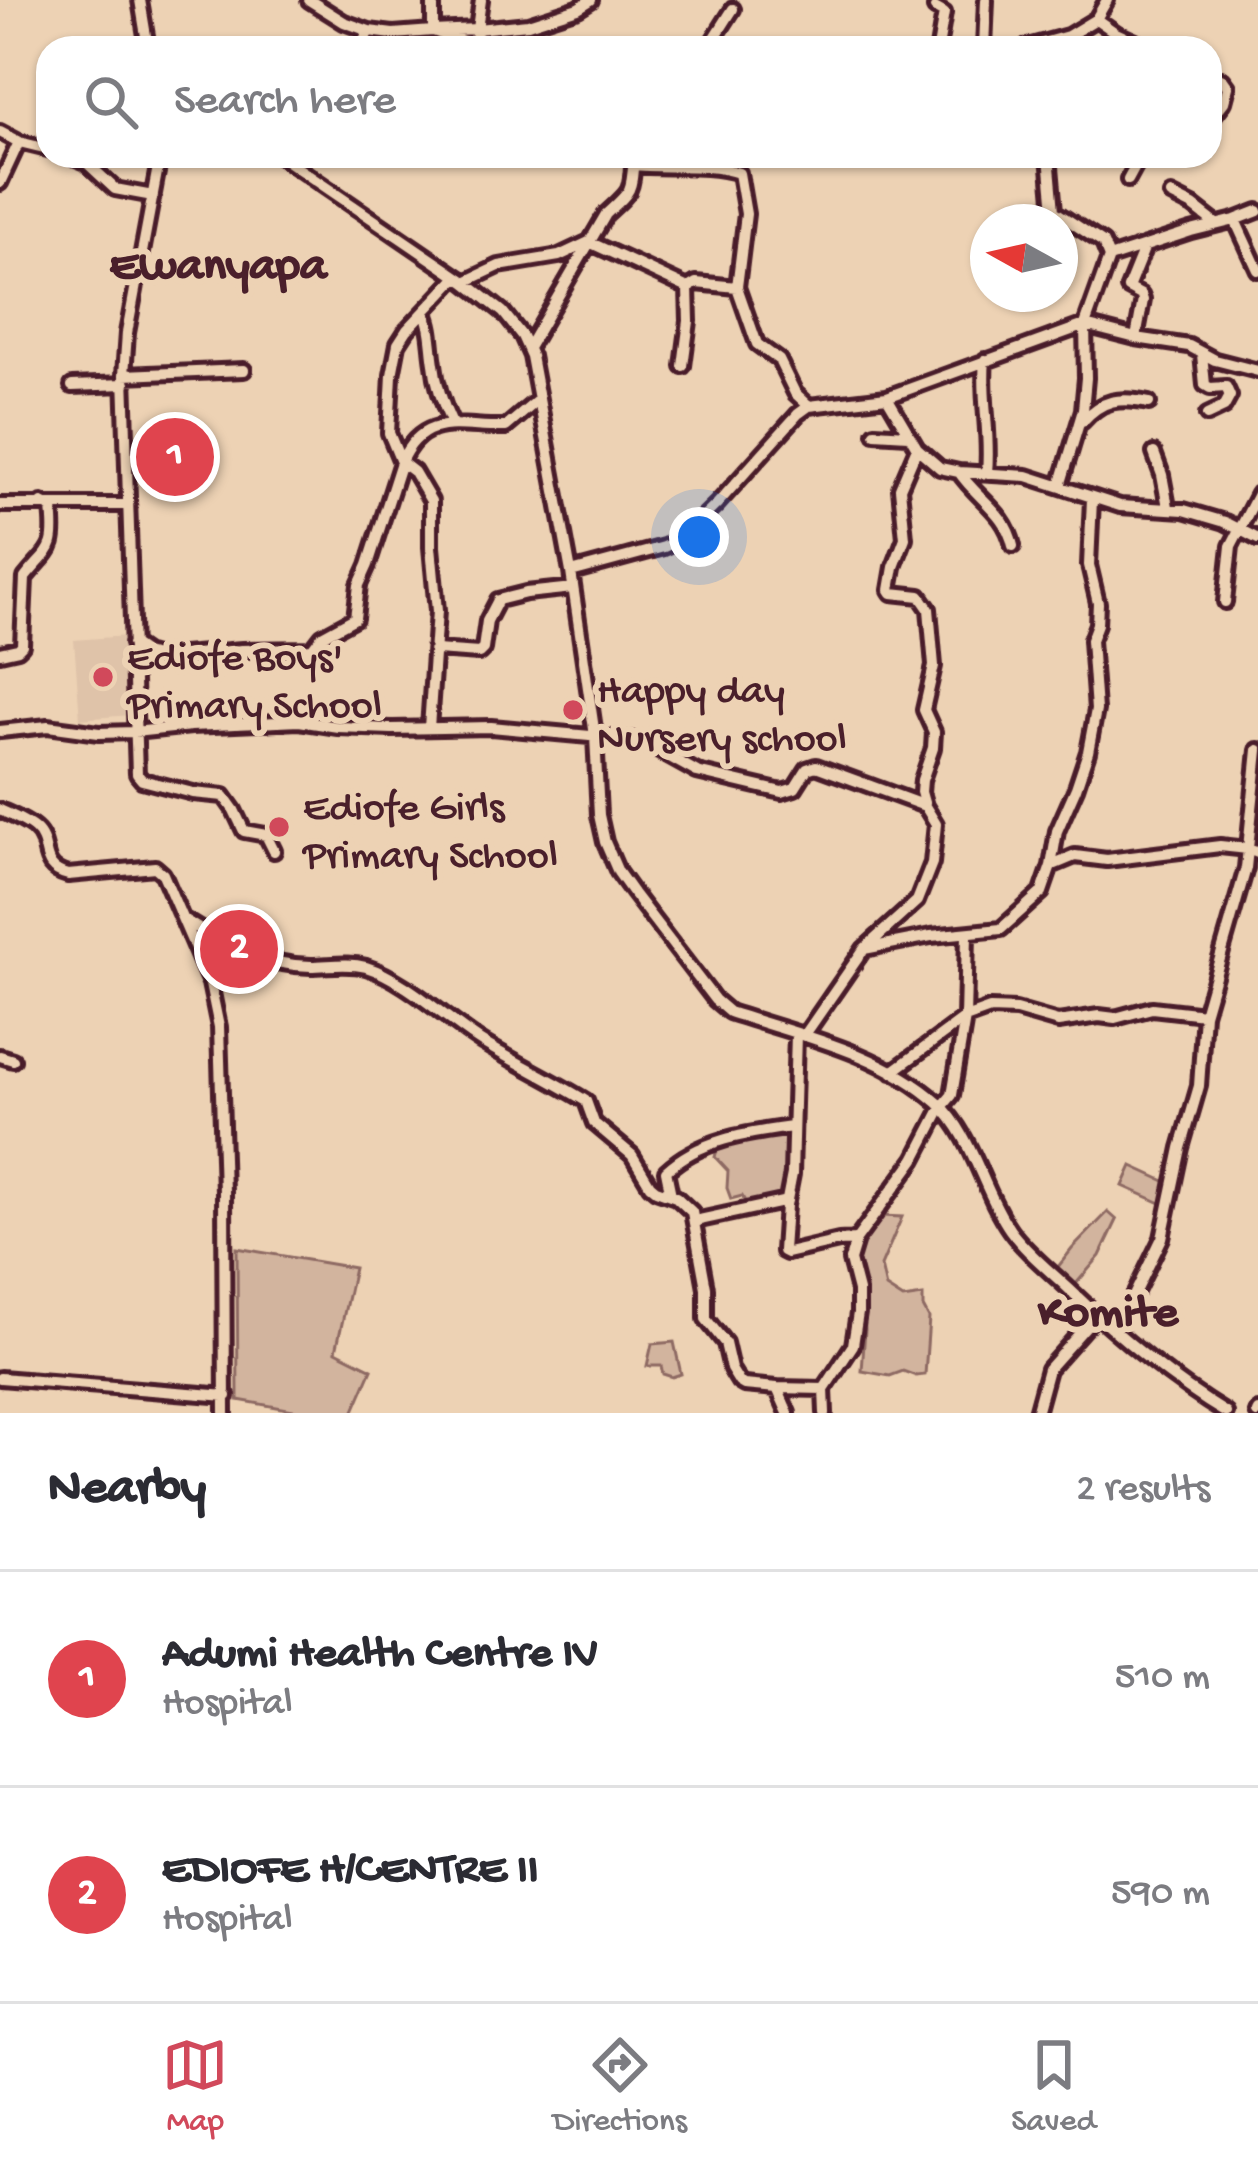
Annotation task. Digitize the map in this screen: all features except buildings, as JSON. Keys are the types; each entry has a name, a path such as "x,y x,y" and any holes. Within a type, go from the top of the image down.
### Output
{"street":[{"path":"140,0 148,36"},
{"path":"309,0 344,22 369,32 394,34 528,24 591,0"},
{"path":"433,0 433,31"},
{"path":"479,36 481,0"},
{"path":"984,36 986,0"},
{"path":"1068,36 1096,19 1107,0"},
{"path":"715,36 733,8"},
{"path":"935,8 944,12 940,36"},
{"path":"1096,19 1123,36"},
{"path":"433,31 449,36"},
{"path":"367,36 369,32"},
{"path":"0,132 36,146"},
{"path":"0,183 19,142"},
{"path":"92,168 115,189 153,196"},
{"path":"158,168 127,333 125,380 138,778 193,794 224,796 244,831 266,835 274,851"},
{"path":"298,168 461,279 503,312 528,348 571,572 595,736 599,814 618,872 729,1012 846,1050 920,1088 942,1107 977,1162 1010,1229 1096,1315 1171,1377 1226,1413"},
{"path":"528,348 606,214 626,199 633,168"},
{"path":"716,168 739,173 746,214 737,287 758,344 779,360 795,393 809,406"},
{"path":"1050,168 1053,204"},
{"path":"1128,180 1134,168"},
{"path":"1171,195 1216,224"},
{"path":"1109,258 1258,211"},
{"path":"1235,220 1251,243 1258,270"},
{"path":"1060,486 1079,424 1086,379 1085,325 1109,258 1103,243 1078,227"},
{"path":"429,728 437,611 431,502 414,472 401,462 389,433 392,375 406,330 461,279 499,266 559,256 589,242 688,288"},
{"path":"1136,338 1143,300 1128,288 1145,246"},
{"path":"688,288 696,284 737,287"},
{"path":"683,366 688,288"},
{"path":"425,313 438,386 452,424"},
{"path":"571,572 682,538 809,406 887,397 1085,325 1189,346 1215,361 1258,371"},
{"path":"1202,354 1205,385 1226,387 1229,396 1224,407 1207,415"},
{"path":"985,360 982,392 990,438 987,472"},
{"path":"72,386 244,370"},
{"path":"887,397 916,448 933,464 959,472 1018,474 1092,500 1128,507 1168,507 1204,514 1258,539"},
{"path":"1079,424 1108,402 1128,398 1149,403"},
{"path":"132,644 159,657 312,649 322,636 355,617 359,585 401,462 416,437 452,424 506,427 538,400"},
{"path":"875,434 908,436"},
{"path":"856,1240 785,1253 800,1035 864,950 917,901 934,855 935,824 921,792 934,738 924,710 933,675 928,609 920,596 890,590 904,538 900,488 916,448"},
{"path":"1154,453 1168,507"},
{"path":"959,472 1006,523 1012,546"},
{"path":"1225,602 1232,546 1258,494"},
{"path":"864,950 931,936 992,932 1007,926 1042,892 1057,831 1076,788 1094,726 1091,640 1098,615 1089,565 1092,500"},
{"path":"0,652 22,645 25,578 45,559 52,544 52,508 42,503"},
{"path":"0,505 126,505"},
{"path":"436,650 479,653 498,600 573,588"},
{"path":"0,731 48,726 134,732 299,722 338,727 491,727 645,743 697,772 782,792 795,788 807,769 816,766 925,806"},
{"path":"1111,1327 1128,1308 1162,1238 1199,1086 1204,1014 1253,851 1258,750"},
{"path":"0,810 36,830 57,872 155,867 164,874 210,983 219,1027 225,1413"},
{"path":"1051,866 1075,856 1107,860 1220,846 1253,851"},
{"path":"183,919 223,945 261,958 308,966 355,964 384,975 478,1040 586,1101 594,1123 632,1155 650,1185 686,1205 694,1221 709,1324 725,1343 739,1382 824,1389"},
{"path":"825,1413 824,1389 854,1346 858,1291 850,1260 856,1240 914,1159 952,1095 965,1018 967,934"},
{"path":"892,1072 965,1018 998,1009 1058,1022 1115,1018 1152,1008 1204,1014"},
{"path":"671,1195 667,1171 684,1158 713,1142 793,1127"},
{"path":"694,1221 787,1201"},
{"path":"1036,1413 1048,1369 1096,1315"},
{"path":"0,1378 227,1396"},
{"path":"777,1388 788,1413"}],"shaded area":[{"name":"Ediofe Boys' Primary School","path":"126,636 131,715 80,719 74,640"},
{"path":"790,1132 780,1200 749,1209 742,1196 731,1199 728,1171 715,1157 718,1146"},
{"path":"1132,1166 1169,1183 1163,1204 1123,1186"},
{"path":"1108,1212 1117,1220 1100,1256 1075,1285 1057,1268"},
{"path":"881,1216 902,1217 881,1266 886,1288 903,1299 923,1296 929,1318 925,1375 862,1371 862,1279 853,1274 853,1265 860,1242"},
{"path":"237,1248 354,1268 336,1351 372,1369 353,1413 310,1413 238,1400"},
{"path":"674,1342 681,1374 672,1377 663,1374 661,1366 647,1366 652,1344"}],"place":[{"name":"Adumi Health Centre IV","path":"175,457"},
{"name":"Ediofe Boys' Primary School","path":"103,677"},
{"name":"Happy day Nursery school","path":"573,710"},
{"name":"Ediofe Girls Primary School","path":"279,827"},
{"name":"EDIOFE H/CENTRE II","path":"239,949"}],"district":[{"name":"Ewanyapa","path":"218,260"},
{"name":"Komite","path":"1108,1307"}]}
